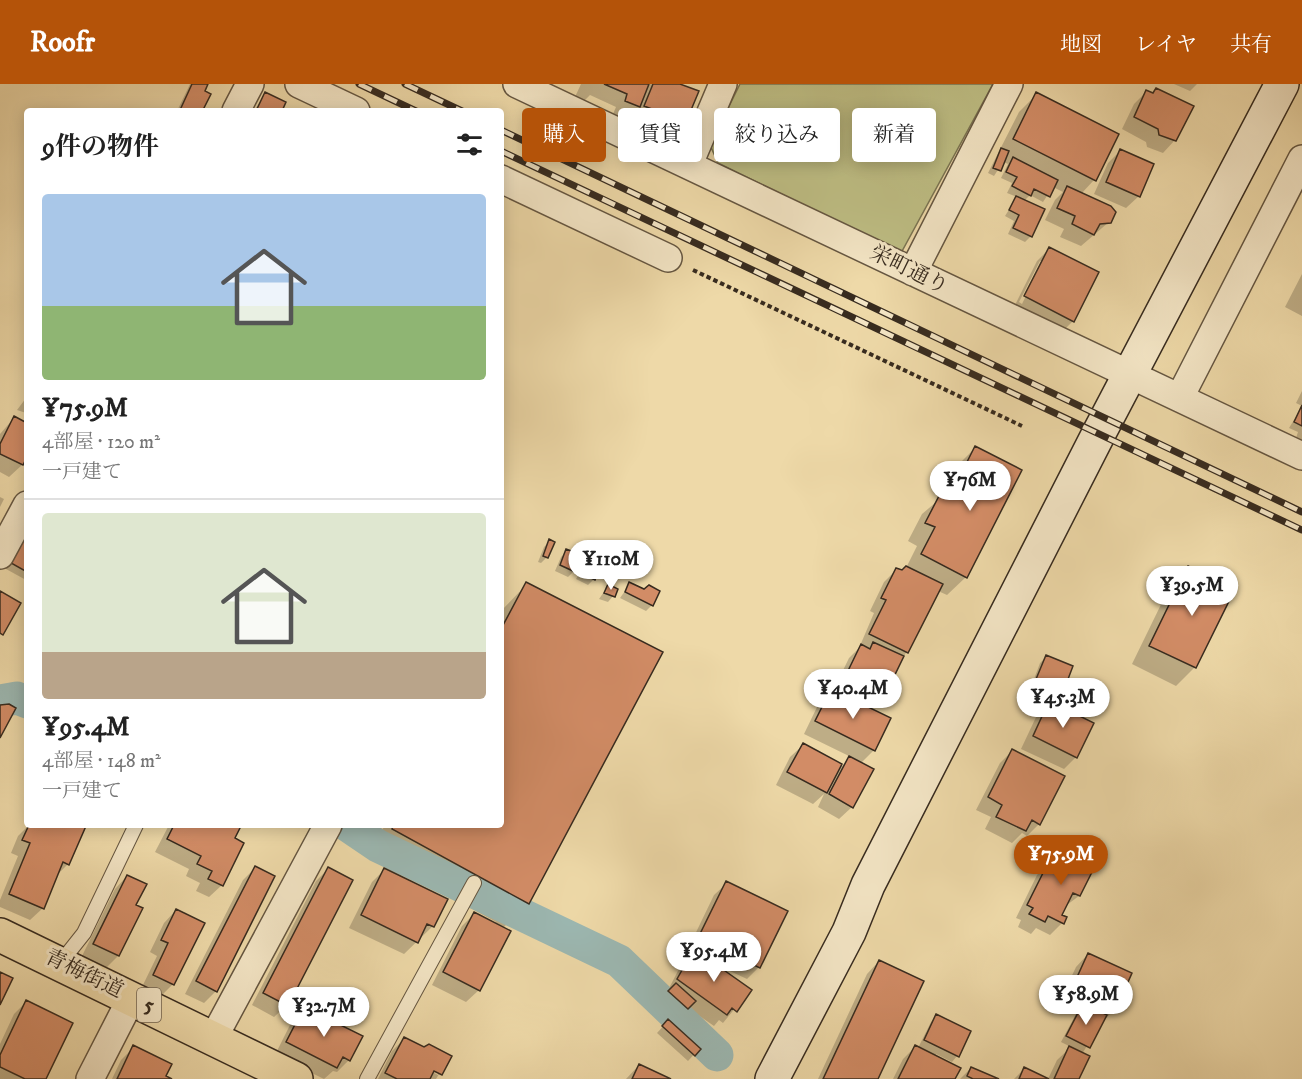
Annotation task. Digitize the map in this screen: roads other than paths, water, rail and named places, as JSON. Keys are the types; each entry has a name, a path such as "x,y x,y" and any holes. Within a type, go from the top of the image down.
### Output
{"main road":[{"name":"青梅街道","path":"0,935 61,962 214,1037 280,1075"}],"street":[{"path":"238,108 250,84"},
{"path":"298,84 350,108"},
{"name":"栄町通り","path":"517,84 1302,456"},
{"path":"689,164 723,84"},
{"path":"914,272 1009,84"},
{"path":"772,1079 849,932 873,874 1282,84"},
{"path":"1180,398 1302,159"},
{"path":"504,180 668,258"},
{"path":"0,555 24,511"},
{"path":"214,1037 326,828"},
{"path":"90,1079 132,997"}],"lane":[{"path":"61,962 84,933 135,828"},
{"path":"367,1079 474,883"}],"waterway":[{"path":"0,701 17,698 24,701"},
{"path":"351,828 378,846 619,961 717,1055"}],"railway":[{"path":"359,84 410,108"},
{"path":"405,84 456,108"},
{"path":"504,131 1302,512"},
{"path":"504,152 1302,530"}]}
